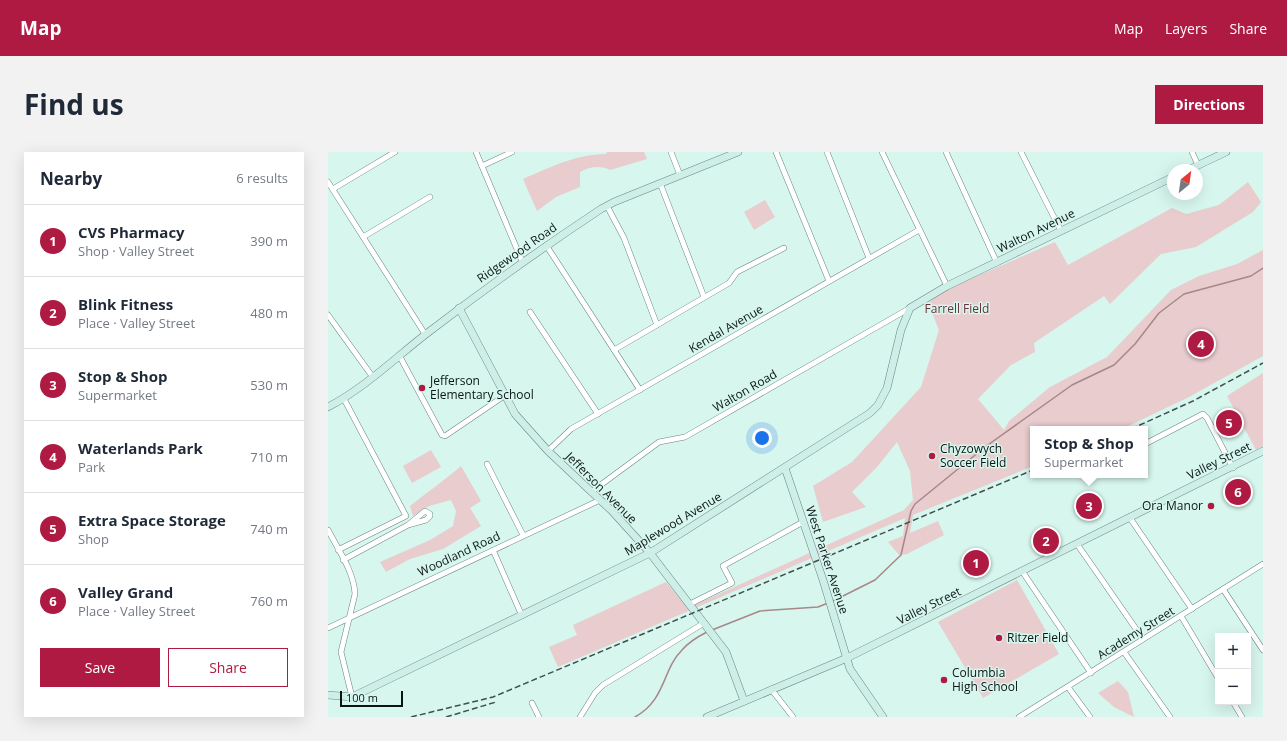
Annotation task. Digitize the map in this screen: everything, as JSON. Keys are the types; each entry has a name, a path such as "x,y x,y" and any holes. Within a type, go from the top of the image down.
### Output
{"street":[{"path":"333,189 395,152"},
{"path":"476,152 522,261"},
{"path":"482,166 512,152"},
{"path":"671,152 680,175"},
{"name":"Ridgewood Road","path":"328,407 344,399 425,334 522,261 607,206 738,152"},
{"path":"776,152 829,281"},
{"path":"826,152 869,258"},
{"path":"882,152 918,230 947,286"},
{"path":"946,152 997,263"},
{"path":"1022,152 1061,231"},
{"path":"1192,152 1198,164"},
{"path":"1200,164 1226,152"},
{"name":"Walton Avenue","path":"910,308 947,286 1167,180"},
{"path":"328,182 425,334"},
{"path":"660,183 704,297"},
{"path":"363,238 430,197"},
{"path":"607,206 624,238 657,326"},
{"name":"Kendal Avenue","path":"548,451 571,429 918,230"},
{"path":"546,245 640,390"},
{"path":"614,350 729,283 737,272 784,248"},
{"name":"Jefferson Avenue","path":"459,308 504,396 519,420 548,451 600,500 650,553 728,656 744,701"},
{"name":"Maplewood Avenue","path":"328,696 352,697 650,553 870,413 878,405 887,388 901,330 910,308"},
{"name":"Walton Road","path":"591,492 659,442 685,437 910,308"},
{"path":"530,312 598,414"},
{"path":"328,315 372,376"},
{"path":"399,355 442,435 445,436 504,396"},
{"path":"338,550 406,516 344,399"},
{"path":"1148,442 1203,414 1207,418 1233,468"},
{"name":"Valley Street","path":"707,717 846,658 1233,468 1263,451"},
{"path":"486,464 523,536"},
{"name":"West Parker Avenue","path":"785,468 829,599 846,658 855,678 883,717"},
{"name":"Woodland Road","path":"328,628 600,500"},
{"path":"1130,518 1192,609"},
{"path":"690,604 732,583 723,566 803,522"},
{"path":"343,560 408,525"},
{"path":"328,530 355,588 342,652 352,697"},
{"path":"1077,544 1143,639"},
{"path":"493,550 522,616"},
{"name":"Academy Street","path":"1018,717 1091,673 1263,564"},
{"path":"1022,571 1091,673"},
{"path":"1223,589 1263,650"},
{"path":"1180,616 1215,673"},
{"path":"580,717 603,685 709,629"},
{"path":"1124,652 1170,717"},
{"path":"1068,687 1090,717"},
{"path":"771,689 793,717"},
{"path":"532,703 539,717"},
{"path":"1235,705 1242,717"}],"green space":[{"path":"607,152 644,152 647,159 610,170 598,167 583,170 580,172 580,187 556,197 537,211 523,179 564,162 584,156 606,154"},
{"name":"Farrell Field","path":"1248,182 1261,202 1253,212 1196,247 1161,254 1110,304 1104,296 1034,343 1035,352 1011,365 978,399 1004,430 1009,421 1050,387 1107,357 1171,290 1199,276 1237,264 1263,250 1263,356 1189,397 1128,426 1030,426 1030,467 913,515 910,533 938,521 944,535 907,554 899,555 888,542 903,536 905,518 558,667 549,647 577,635 573,625 666,582 688,608 904,510 913,500 910,471 897,442 877,467 852,492 866,507 823,522 813,486 852,462 921,387 939,330 928,303 945,290 1055,242 1068,265 1172,208 1186,214 1219,205"},
{"path":"765,200 775,217 754,230 744,212"},
{"path":"1263,373 1263,446 1256,450 1227,396"},
{"path":"431,450 441,467 412,483 403,466"},
{"path":"461,466 481,501 470,508 481,526 443,549 410,559 386,572 380,562 430,540 453,526 456,511 451,500 429,506 413,516 410,506"},
{"name":"Ritzer Field","path":"1017,580 1059,654 983,698 938,622"},
{"path":"1118,681 1128,692 1134,717 1114,707 1098,693"}],"waterway":[{"path":"831,602 875,580 901,555 911,511 915,504 985,447 1072,385 1114,365 1135,344 1159,313 1184,294 1251,276 1263,268"},
{"path":"712,630 760,611 818,607 828,603"},
{"path":"635,717 653,702 676,658 682,650 707,632"}],"railway":[{"path":"1138,426 1193,401 1263,363"},
{"path":"411,717 493,697 1030,471"},
{"path":"446,717 496,702"}],"place":[{"name":"Waterlands Park","path":"1201,344"},
{"name":"Jefferson Elementary School","path":"422,388"},
{"name":"Extra Space Storage","path":"1229,423"},
{"name":"Chyzowych Soccer Field","path":"932,456"},
{"name":"Valley Grand","path":"1238,492"},
{"name":"Stop & Shop","path":"1089,506"},
{"name":"Ora Manor","path":"1211,506"},
{"name":"Blink Fitness","path":"1046,541"},
{"name":"CVS Pharmacy","path":"976,563"},
{"name":"Ritzer Field","path":"999,638"},
{"name":"Columbia High School","path":"944,680"}]}
